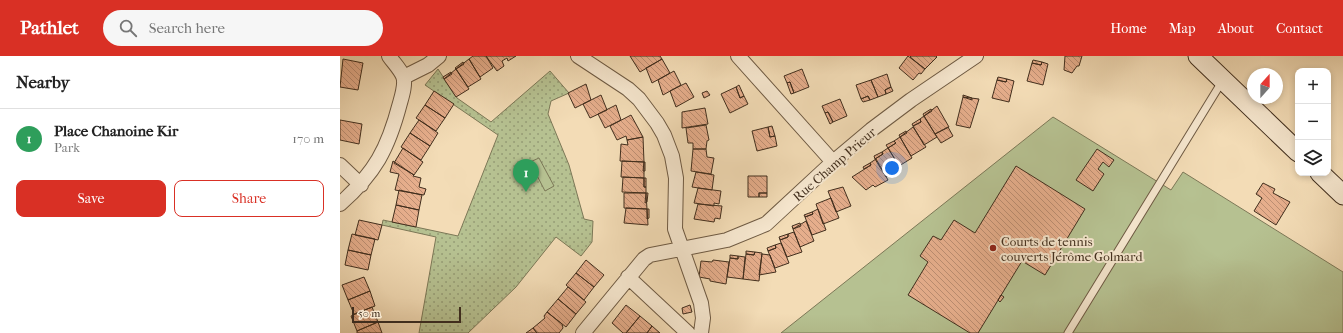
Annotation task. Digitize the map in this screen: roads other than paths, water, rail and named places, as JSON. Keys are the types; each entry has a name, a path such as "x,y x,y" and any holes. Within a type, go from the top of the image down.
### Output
{"street":[{"path":"340,204 362,185 382,155 388,141 402,95 404,77 389,56"},
{"path":"404,77 428,65 439,56"},
{"path":"578,56 628,89 648,109 657,123 672,156 676,178 675,229 701,303 703,318 701,333"},
{"path":"738,56 833,162"},
{"name":"Rue Champ Prieur","path":"583,333 628,277 650,254 728,240 766,224 833,162 911,100 977,56"},
{"path":"1198,56 1295,149"},
{"path":"340,165 362,185"},
{"path":"1323,176 1343,195"},
{"path":"628,277 688,333"}],"lane":[{"path":"1068,333 1223,80"}],"place":[{"name":"Place Chanoine Kir","path":"526,192"},
{"name":"Courts de tennis couverts Jérôme Golmard","path":"993,248"}]}
